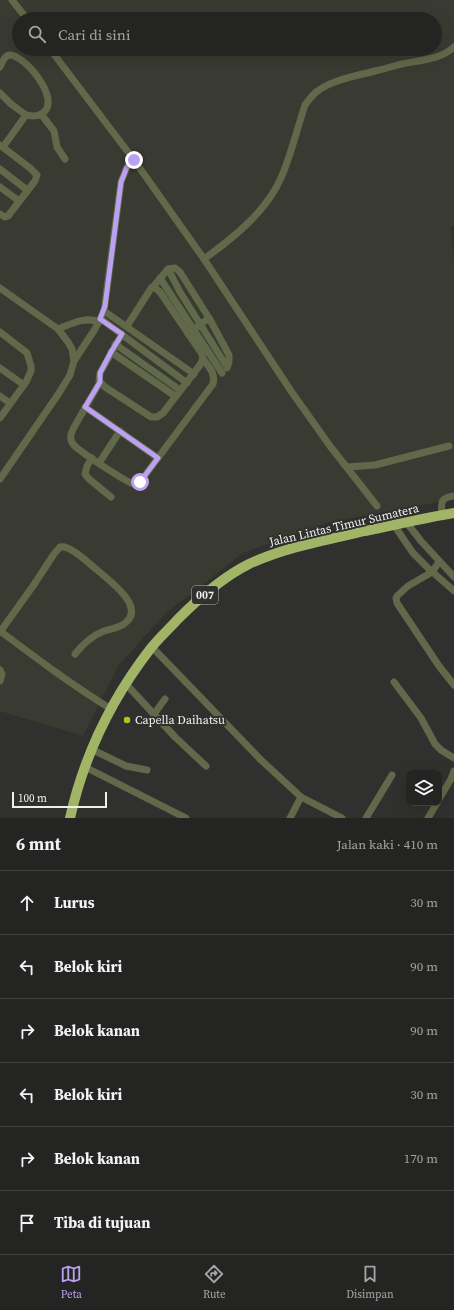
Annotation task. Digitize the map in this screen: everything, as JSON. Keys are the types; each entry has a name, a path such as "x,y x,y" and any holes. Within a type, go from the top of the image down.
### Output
{"highway":[{"name":"Jalan Lintas Timur Sumatera","path":"70,818 85,767 111,709 126,684 152,647 190,607 201,598 235,571 285,550 454,513"}],"street":[{"path":"12,0 21,12"},
{"path":"442,56 454,47"},
{"path":"0,67 6,57 12,56"},
{"path":"0,93 11,104 31,116 41,114 46,110 49,102 45,88 35,75 24,63 13,56"},
{"path":"55,56 134,160 204,260 291,391 330,446 348,467 377,506"},
{"path":"204,260 245,226 272,194 281,177 305,106 316,92 326,86 344,79 440,56"},
{"path":"0,214 7,217 35,181 36,173 2,146 26,114"},
{"path":"41,114 54,131 57,147 65,159"},
{"path":"0,479 59,393 70,375 74,361 100,320 104,311 121,182 127,167 134,160"},
{"path":"0,169 27,190"},
{"path":"0,187 19,201"},
{"path":"127,326 153,287 168,269 173,268 178,270 209,318 229,355 228,367 214,378"},
{"path":"168,269 180,292 228,367"},
{"path":"122,334 100,373 100,382 72,431 71,440 73,445 99,463 124,480 136,485 140,482 212,386 214,378 214,374 203,359 191,331 160,278"},
{"path":"153,287 160,292 222,373"},
{"path":"0,288 58,328 70,345 74,356 74,361"},
{"path":"104,311 194,374"},
{"path":"191,331 209,318"},
{"path":"58,328 85,320 100,320 122,334 187,383"},
{"path":"0,332 24,350 29,357 31,366 31,371 24,385 0,418"},
{"path":"115,344 180,390"},
{"path":"111,352 175,396"},
{"path":"100,382 105,387 153,417 157,417 163,413 175,396 187,383 203,359"},
{"path":"0,368 24,385"},
{"path":"0,396 10,403"},
{"path":"85,407 158,458"},
{"path":"99,463 120,432"},
{"path":"348,467 375,465 449,446"},
{"path":"92,458 87,466 85,474 110,496"},
{"path":"442,515 441,505 443,500 446,497 454,496"},
{"path":"406,523 421,542 454,577"},
{"path":"394,525 413,553 454,591"},
{"path":"75,654 94,636 123,625 129,618 131,610 130,603 125,595 115,585 86,561 67,548 60,547 0,632 111,709"},
{"path":"439,562 432,572 408,586 398,595 396,599 439,666 454,685"},
{"path":"152,647 261,760 301,797 342,818"},
{"path":"0,670 2,674 0,681"},
{"path":"394,682 421,718 435,744 441,750 454,758"},
{"path":"126,684 175,737 206,766"},
{"path":"154,714 165,699"},
{"path":"93,750 126,766 147,770"},
{"path":"85,767 186,818"},
{"path":"442,795 452,782 454,772"},
{"path":"366,818 392,775"},
{"path":"290,818 301,797"},
{"path":"428,818 435,806"}],"shaded area":[{"path":"0,0 454,0 454,226 451,227 454,266 454,499 326,523 243,553 166,613 118,666 83,736 0,712"}],"place":[{"name":"Capella Daihatsu","path":"127,720"}],"route":[{"path":"134,160 127,167 121,182 105,306 100,319 122,334 100,373 100,382 85,407 158,458 140,482"}]}
